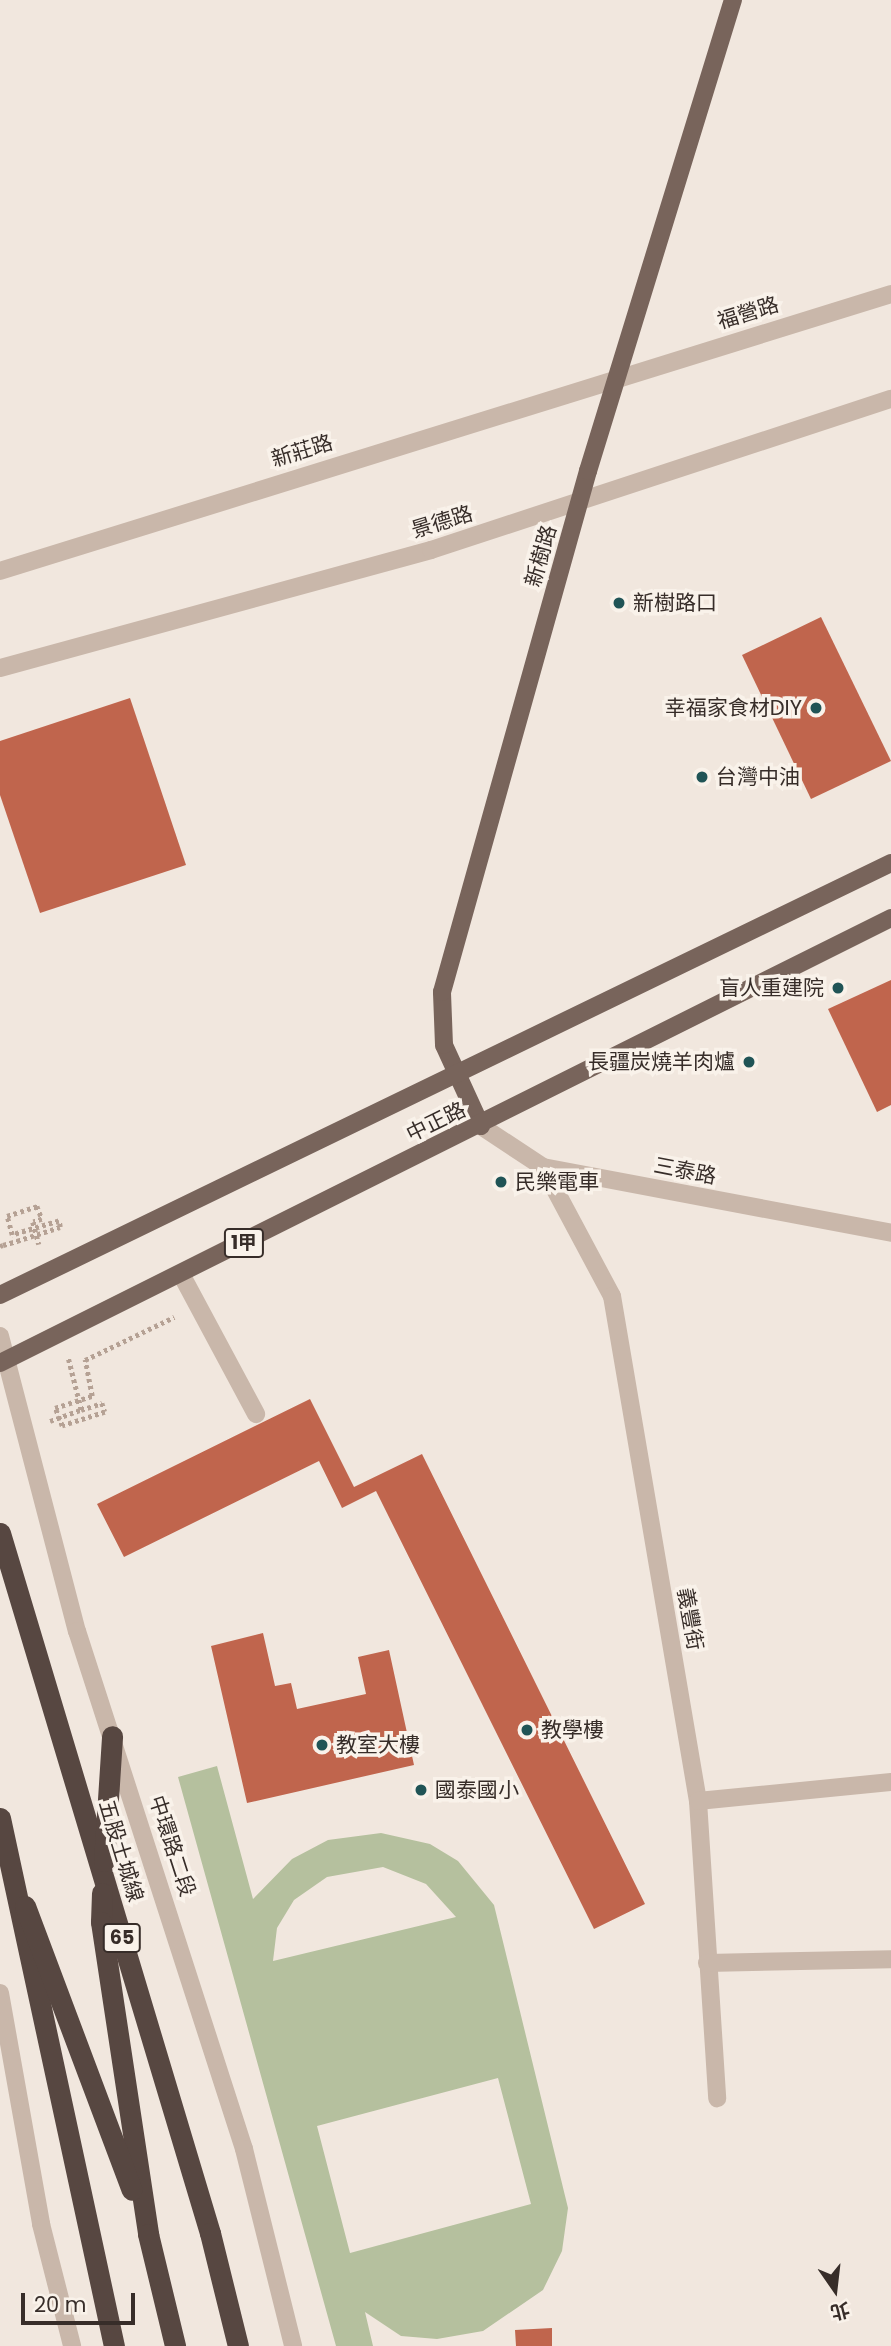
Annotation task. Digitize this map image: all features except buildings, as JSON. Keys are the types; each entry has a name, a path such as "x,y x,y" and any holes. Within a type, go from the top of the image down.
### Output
{"highway":[{"name":"五股土城線","path":"0,1532 210,2233 238,2346"},
{"path":"112,1736 101,1922 148,2234 175,2346"},
{"path":"0,1818 114,2346"},
{"path":"0,1861 41,1935 148,2234"}],"main road":[{"name":"新樹路","path":"481,1126 444,1045 442,992 579,504 733,0"},
{"name":"中正路","path":"0,1295 891,863"},
{"name":"中正路","path":"4,1362 481,1126 891,918"}],"street":[{"name":"福營路","path":"618,376 891,294"},
{"name":"新莊路","path":"0,571 618,376"},
{"name":"景德路","path":"0,668 579,504 891,399"},
{"name":"三泰路","path":"481,1126 543,1167 891,1233"},
{"name":"義豐街","path":"543,1167 612,1296 698,1801 717,2098"},
{"path":"181,1274 256,1414"},
{"name":"中環路二段","path":"0,1336 4,1362 77,1631 244,2149 293,2346"},
{"path":"698,1801 891,1782"},
{"path":"707,1964 891,1959"},
{"path":"0,1993 41,2224 72,2346"}],"path":[{"path":"0,1246 60,1227 59,1221 12,1235 7,1216 37,1206 41,1219 33,1222"},
{"path":"81,1410 102,1403 105,1412 62,1426 55,1408 92,1396 85,1360 197,1306"}],"green space":[{"path":"217,1766 253,1899 292,1859 328,1840 381,1833 430,1844 458,1861 494,1905 568,2208 562,2251 543,2290 483,2331 437,2339 401,2336 365,2312 373,2346 336,2346 178,1777","holes":["383,1867 426,1884 456,1917 273,1961 277,1928 294,1900 327,1877","498,2078 531,2204 350,2253 317,2126"]}],"place":[{"name":"新樹路口","path":"619,603"},
{"name":"幸福家食材DIY","path":"816,708"},
{"name":"台灣中油","path":"702,777"},
{"name":"盲人重建院","path":"838,988"},
{"name":"長疆炭燒羊肉爐","path":"749,1062"},
{"name":"民樂電車","path":"501,1182"},
{"name":"教學樓","path":"527,1730"},
{"name":"教室大樓","path":"322,1745"},
{"name":"國泰國小","path":"421,1790"}]}
